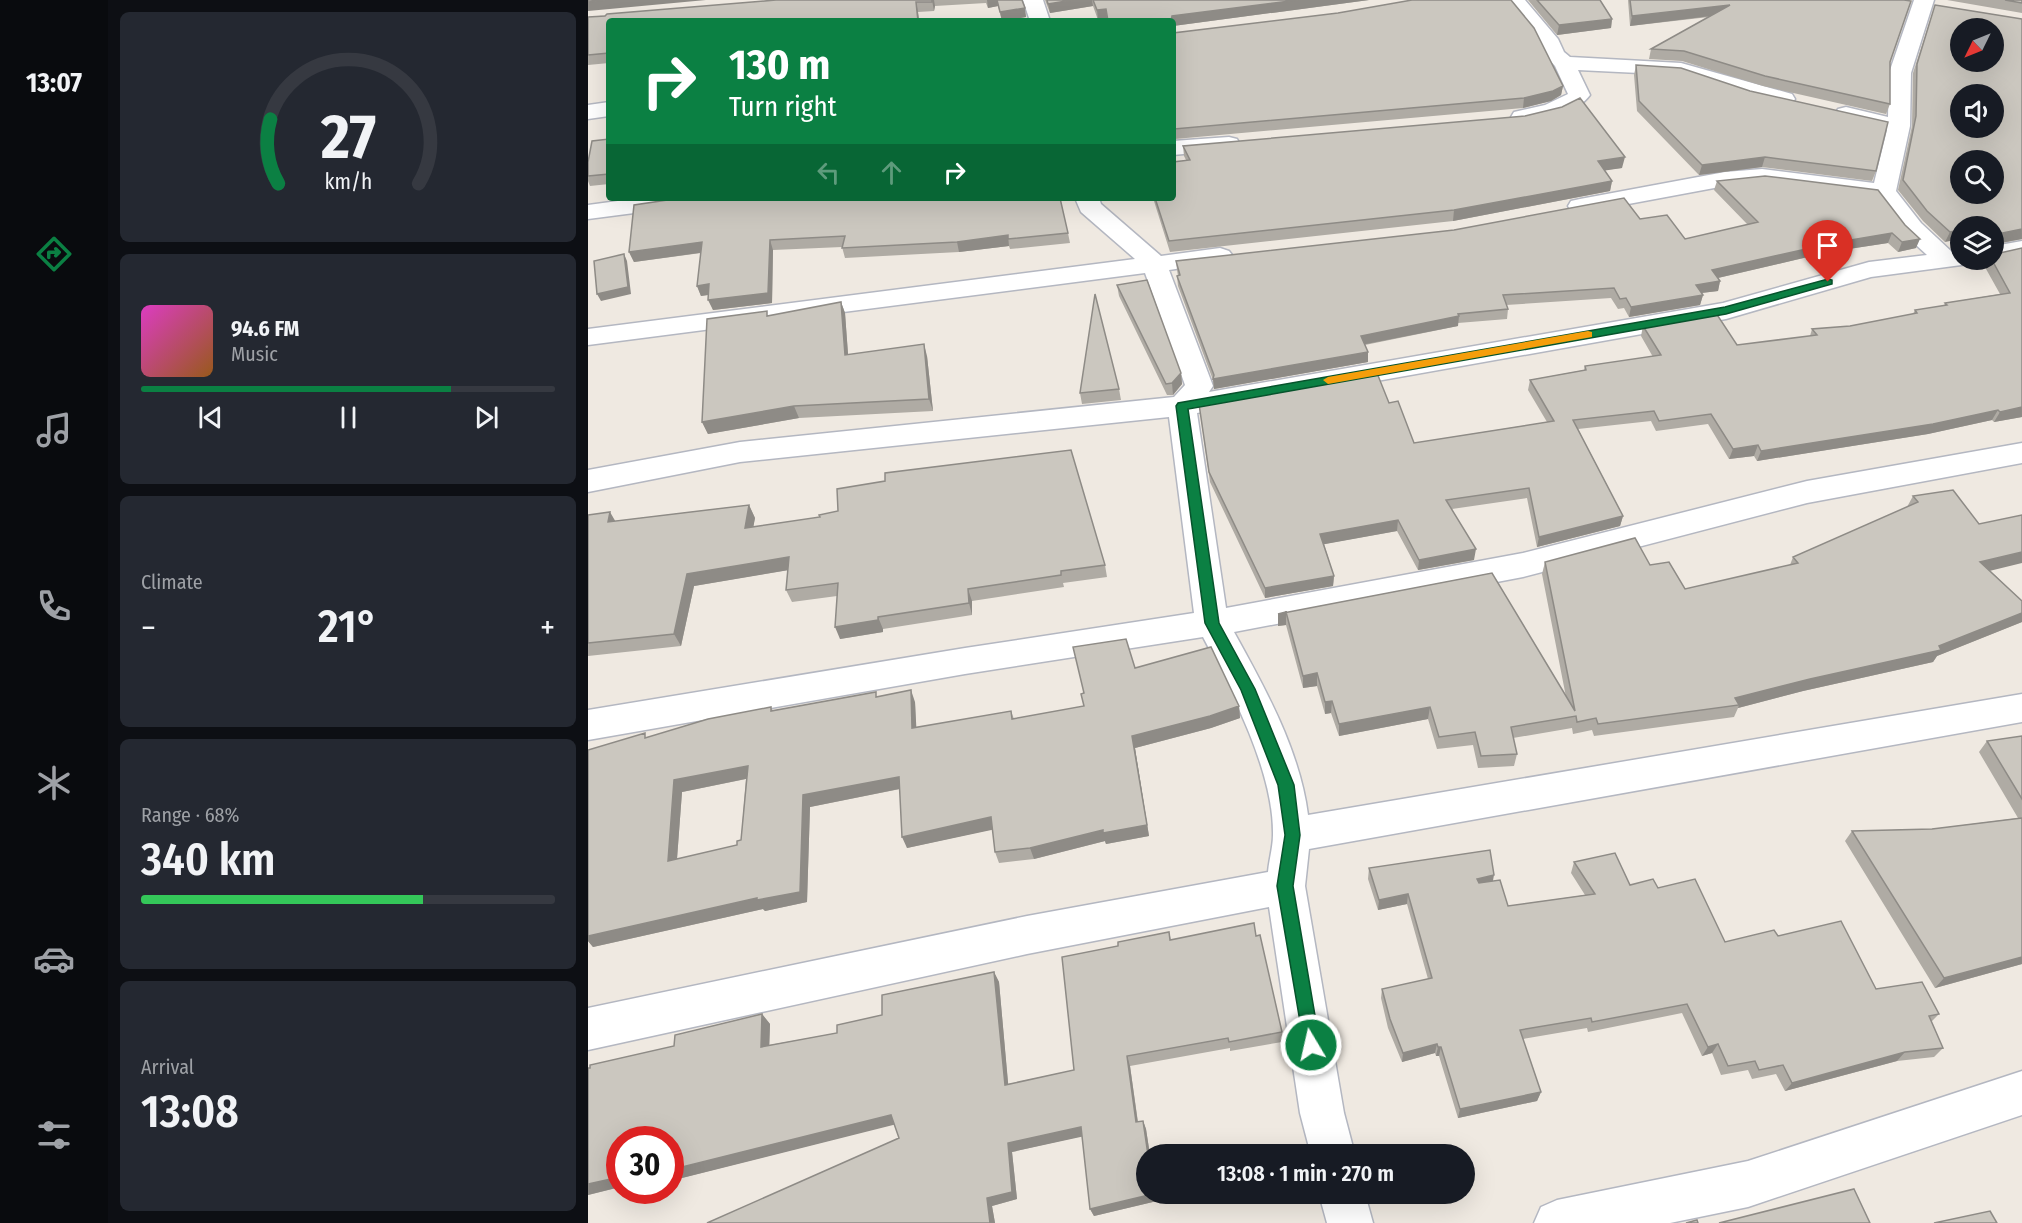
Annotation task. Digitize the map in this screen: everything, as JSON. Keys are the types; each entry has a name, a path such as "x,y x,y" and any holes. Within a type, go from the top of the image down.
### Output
{"street":[{"path":"1033,0 1039,18"},
{"path":"1499,119 1523,117 1551,110 1573,101 1578,95 1564,63 1554,54 1551,43 1515,0"},
{"path":"1884,190 1899,126 1900,73 1922,5"},
{"path":"1564,63 1681,69 1756,93 1800,103"},
{"path":"1822,108 1899,126"},
{"path":"588,112 606,109"},
{"path":"1176,148 1254,142"},
{"path":"1555,211 1725,179 1762,176 1884,190 1912,228 1950,257"},
{"path":"588,212 673,201"},
{"path":"1088,201 1090,207 1154,263 1199,386 1182,406 1212,623 1248,689 1286,785 1292,835 1285,886 1322,1113 1330,1144"},
{"path":"2004,251 2022,248"},
{"path":"588,337 1246,253"},
{"path":"588,481 740,452 1182,406 1726,310 1869,270 1950,260"},
{"path":"588,725 965,661 1212,623 1523,565 1807,492 2022,453"},
{"path":"1292,835 2022,708"},
{"path":"588,1029 1027,935 1285,886"},
{"path":"1557,1223 1748,1184 2022,1093"},
{"path":"1345,1204 1350,1223"}],"building":[{"path":"776,0 932,0 932,2 916,2 918,18 606,18 606,53 588,55 588,17"},
{"path":"997,0 1022,0 1025,8 1000,12"},
{"path":"1047,0 1072,0 1048,4"},
{"path":"1093,0 1298,0 1172,16 1172,18 1108,18 1106,9 1097,10"},
{"path":"1412,0 1511,0 1534,28 1563,86 1553,91 1524,98 1176,129 1176,33 1338,13"},
{"path":"1537,0 1600,0 1612,19 1559,25"},
{"path":"1630,0 1911,1 1890,62 1890,104 1765,76 1684,51 1651,49 1730,5 1632,16"},
{"path":"2005,0 2022,0 2022,3"},
{"path":"1935,5 2022,19 2022,229 2004,233 2004,216 1950,216 1950,232 1927,211 1903,180 1916,116 1917,64"},
{"path":"1636,65 1681,68 1750,91 1888,122 1876,171 1765,157 1702,165 1639,101"},
{"path":"1580,98 1625,157 1598,161 1612,181 1454,210 1169,241 1156,201 1176,201 1176,162 1190,160 1183,146 1525,116 1562,107"},
{"path":"606,139 606,174 588,176 592,141"},
{"path":"1765,176 1878,190 1905,225 1920,239 1902,242 1892,233 1833,243 1712,270 1720,281 1696,285 1703,295 1631,307 1626,298 1620,299 1614,288 1503,295 1508,309 1458,314 1459,316 1361,336 1368,352 1213,379 1214,375 1177,276 1180,275 1176,261 1454,230 1624,198 1640,219 1667,215 1685,239 1758,222 1717,181"},
{"path":"661,201 1061,201 1068,233 1008,239 1008,235 957,242 842,248 845,236 770,240 768,293 708,300 709,284 697,286 702,242 629,252 634,205"},
{"path":"2022,248 2022,407 1933,424 1761,451 1758,445 1733,449 1711,414 1659,421 1654,411 1573,420 1623,516 1539,537 1529,488 1446,500 1476,549 1419,560 1398,520 1320,534 1334,576 1265,588 1209,472 1199,404 1377,373 1389,403 1398,401 1414,443 1554,421 1530,380 1586,370 1585,366 1661,355 1643,326 1716,313 1737,345 1817,335 1812,329 1850,326 1917,313 1915,310 1947,305 1945,303 2010,293 1997,270 2004,270 2004,252"},
{"path":"624,254 628,287 597,294 594,261"},
{"path":"1147,280 1181,373 1172,383 1166,384 1117,285"},
{"path":"1095,294 1119,389 1080,393"},
{"path":"841,302 845,355 924,344 929,399 794,406 702,422 707,319 767,311 767,316"},
{"path":"1071,450 1105,565 1061,571 1061,575 968,589 969,603 878,617 878,620 835,627 838,583 786,590 789,557 687,574 674,634 588,643 588,515 610,512 608,522 749,505 745,528 820,517 819,515 838,511 837,489 885,481 885,473"},
{"path":"1953,490 1979,524 2022,515 2022,552 1980,562 2022,601 2022,613 1939,646 1941,650 1735,698 1739,705 1598,724 1596,718 1577,722 1576,716 1511,727 1517,754 1481,756 1475,732 1439,737 1430,707 1339,724 1332,701 1325,702 1317,673 1303,676 1286,612 1492,573 1575,711 1545,562 1635,538 1650,565 1669,562 1685,589 1798,563 1793,557 1918,502 1913,496"},
{"path":"1126,639 1135,668 1211,647 1239,706 1132,736 1147,825 1103,833 1103,830 1030,848 995,852 991,817 902,837 899,777 803,795 800,892 757,900 757,898 588,936 588,750 645,733 645,738 708,719 771,707 771,711 876,692 876,697 911,690 912,728 1011,711 1012,719 1084,706 1081,694 1084,693 1073,647","holes":["748,766 741,840 737,841 737,845 668,861 674,780"]},
{"path":"2022,736 2022,799 1987,741"},
{"path":"2022,818 2022,957 1944,978 1852,831 1932,829"},
{"path":"1490,850 1494,875 1477,879 1479,883 1500,880 1508,906 1595,894 1574,862 1615,853 1630,885 1653,879 1658,888 1695,879 1725,942 1774,930 1778,936 1841,921 1876,989 1922,982 1939,1014 1929,1016 1943,1048 1905,1052 1792,1083 1783,1065 1759,1070 1755,1061 1728,1066 1718,1044 1708,1047 1687,1004 1592,1022 1591,1018 1520,1030 1541,1092 1460,1109 1441,1047 1437,1044 1403,1053 1390,1019 1382,989 1432,978 1408,894 1379,900 1369,868"},
{"path":"1254,923 1256,936 1260,935 1282,1032 1229,1042 1228,1038 1127,1056 1136,1122 1143,1121 1146,1144 1136,1144 1136,1198 1090,1209 1081,1127 1008,1143 1012,1192 987,1198 990,1223 707,1223 899,1138 891,1115 684,1167 684,1126 606,1126 606,1180 588,1184 588,1068 590,1065 674,1046 675,1035 762,1014 761,1047 837,1033 837,1025 882,1015 882,995 994,972 1005,1085 1074,1070 1062,957 1118,946 1118,942 1169,932 1170,940"},
{"path":"1854,1189 1870,1223 1719,1223"},
{"path":"1990,1211 1997,1223 1934,1223"}],"slow traffic":[{"path":"1328,380 1588,335"}],"route":[{"path":"1311,1045 1285,886 1292,835 1286,785 1248,689 1212,623 1182,406 1726,310 1828,282"}]}
